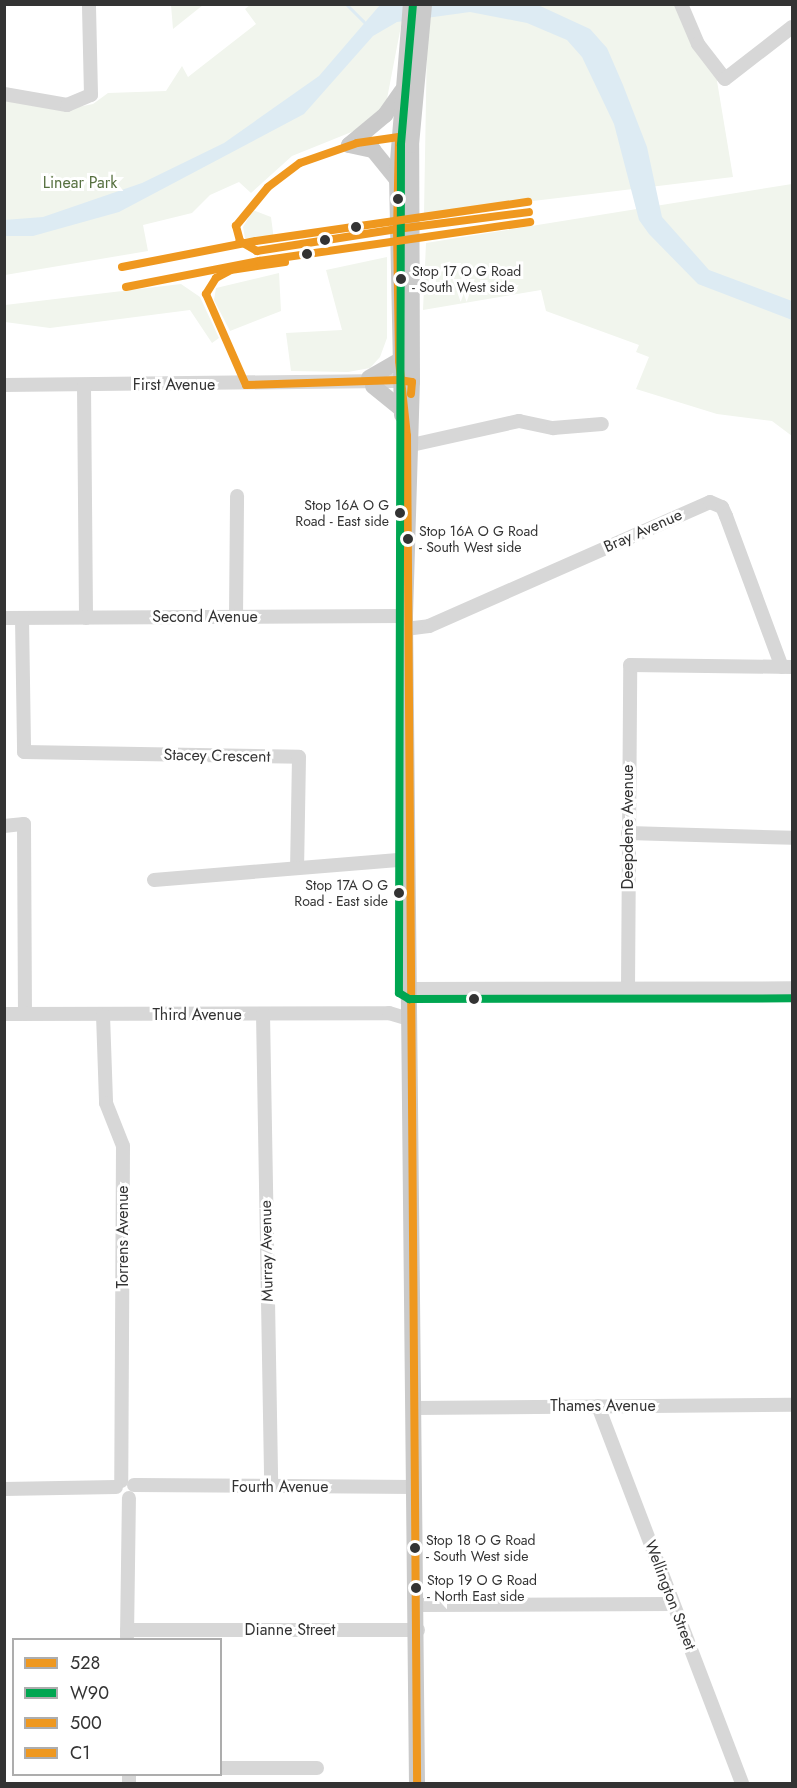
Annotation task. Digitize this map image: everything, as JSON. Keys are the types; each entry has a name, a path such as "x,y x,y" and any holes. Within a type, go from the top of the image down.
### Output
{"main road":[{"path":"411,4 413,33 406,136 405,213 397,260 399,361 404,382 407,441 405,623 414,1487 418,1630 417,1784"},
{"path":"397,180 406,136 403,90 413,33 424,4"},
{"path":"403,90 385,115 348,145 373,150 397,180 414,256 400,408 407,441"},
{"path":"399,361 371,382 400,408"}],"street":[{"path":"4,94 68,105 86,100 94,87 89,4"},
{"path":"681,4 698,44 725,79 792,27"},
{"name":"First Avenue","path":"4,385 404,382"},
{"path":"84,386 86,618"},
{"path":"407,441 519,421 553,428 602,424"},
{"path":"236,617 237,496"},
{"name":"Bray Avenue","path":"405,623 429,626 710,502 723,507 787,667"},
{"name":"Second Avenue","path":"4,618 236,617 405,623"},
{"name":"Stacey Crescent","path":"22,618 24,752 299,757 297,868"},
{"name":"Deepdene Avenue","path":"628,988 630,665 787,667"},
{"path":"4,826 24,824 26,1014"},
{"path":"628,833 792,838"},
{"path":"154,880 407,859"},
{"path":"409,996 628,988 792,988"},
{"name":"Third Avenue","path":"389,1013 409,996"},
{"name":"Third Avenue","path":"4,1014 389,1013 409,1019"},
{"name":"Murray Avenue","path":"263,1014 271,1488"},
{"name":"Torrens Avenue","path":"103,1015 106,1103 123,1146 127,1635"},
{"name":"Wellington Street","path":"598,1406 742,1784"},
{"name":"Thames Avenue","path":"414,1408 792,1406"},
{"name":"Fourth Avenue","path":"4,1489 414,1487"},
{"path":"417,1605 673,1604"},
{"name":"Dianne Street","path":"127,1635 418,1630"},
{"path":"222,1768 317,1768"}],"green space":[{"path":"171,4 203,5 173,29"},
{"name":"Linear Park","path":"250,5 405,5 386,104 354,131 292,156 251,193 239,182 210,195 192,213 143,225 148,251 5,275 5,96 73,108 93,104 108,93 166,91 182,66 188,77 256,24 245,9"},
{"path":"433,5 680,5 721,76 717,81 733,177 424,214 427,40"},
{"path":"792,184 792,436 772,421 717,414 636,389 649,357 636,352 639,345 546,311 541,290 423,310 426,243"},
{"path":"253,210 271,217 274,240 245,238 243,227"},
{"path":"387,257 387,338 380,357 370,368 348,372 291,371 286,333 342,330 326,270"},
{"path":"279,273 281,311 230,331 214,300 216,288"},
{"path":"181,284 200,297 219,338 212,343 190,310 50,328 5,322 5,305"}],"shaded area":[{"path":"380,5 538,5 590,29 607,48 647,147 662,217 709,270 792,301 792,320 698,284 649,234 639,220 614,124 582,57 567,40 527,23 470,12 397,22 373,36 304,114 119,212 33,236 5,236 4,220 43,217 142,183 224,143 319,76"}],"waterway":[{"path":"346,4 364,22"}],"transit line":[{"name":"W90","path":"413,4 401,145 399,993 409,999 792,998"},
{"name":"528","path":"399,137 397,229 257,251 240,241 236,226 268,187 300,163 357,143 399,137"},
{"name":"C1","path":"122,267 256,241 528,202"},
{"name":"528","path":"397,229 529,212"},
{"name":"500","path":"126,287 259,261 530,222"},
{"name":"528","path":"397,229 399,361 407,436 417,1784"},
{"name":"528","path":"285,262 231,270 216,278 206,294 246,385 399,380 412,382 411,394"}],"place":[{"name":"Stop 17 O G Road - South West side","path":"401,279"},
{"name":"Stop 16A O G Road - East side","path":"400,513"},
{"name":"Stop 16A O G Road - South West side","path":"408,539"},
{"name":"Stop 17A O G Road - East side","path":"399,893"},
{"name":"Stop 18 O G Road - South West side","path":"415,1548"},
{"name":"Stop 19 O G Road - North East side","path":"416,1588"}]}
